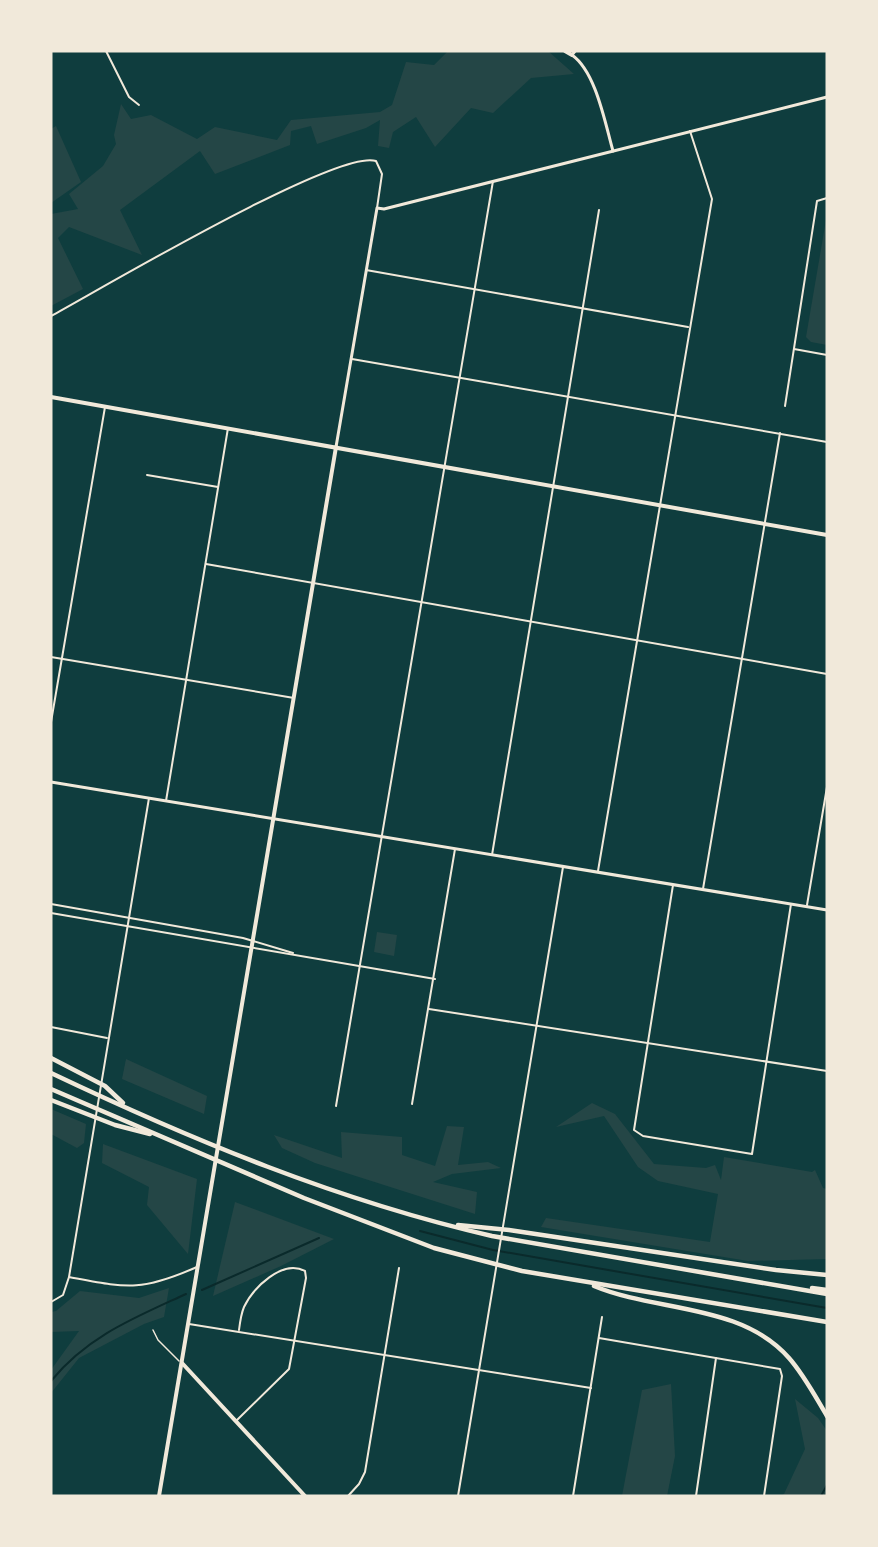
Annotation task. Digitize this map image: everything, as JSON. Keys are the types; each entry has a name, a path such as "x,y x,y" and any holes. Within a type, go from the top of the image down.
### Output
{"highway":[{"path":"51,1058 105,1086 128,1106"},
{"path":"51,1073 272,1169 357,1199 442,1224 492,1236 827,1292"},
{"path":"51,1089 304,1197 425,1245 522,1271 827,1322"},
{"path":"51,1100 115,1125 168,1138"},
{"path":"442,1224 509,1230 776,1270 827,1275"},
{"path":"586,1282 617,1295 716,1317 759,1334 789,1358 827,1416"}],"main road":[{"path":"565,51 573,53"},
{"path":"51,398 827,535"},
{"path":"159,1496 336,447"},
{"path":"182,1363 305,1496"}],"street":[{"path":"106,51 129,96 139,105"},
{"path":"573,53 582,64 591,82 613,151"},
{"path":"377,208 384,209 827,97"},
{"path":"598,873 712,199 690,131"},
{"path":"51,316 280,191 363,160 376,161 382,170 377,208 336,447"},
{"path":"336,1106 493,181"},
{"path":"785,406 817,201 827,198"},
{"path":"492,855 599,210"},
{"path":"366,270 690,327"},
{"path":"794,349 827,355"},
{"path":"352,359 827,442"},
{"path":"51,722 105,407"},
{"path":"166,801 228,428"},
{"path":"702,890 780,434"},
{"path":"147,475 218,487"},
{"path":"206,564 827,674"},
{"path":"51,657 294,698"},
{"path":"51,783 827,910"},
{"path":"807,907 827,787"},
{"path":"51,1302 63,1295 69,1277 149,798"},
{"path":"412,1104 435,979 455,849"},
{"path":"458,1496 563,867"},
{"path":"673,885 647,1042 635,1132 643,1136 752,1154 791,904"},
{"path":"51,904 252,941 304,956"},
{"path":"51,913 435,979"},
{"path":"429,1009 827,1071"},
{"path":"51,1027 108,1038"},
{"path":"69,1277 134,1287 151,1285 197,1267"},
{"path":"236,1421 287,1372 306,1275 303,1269 288,1268 259,1286 245,1306 239,1330"},
{"path":"348,1496 359,1484 365,1472 399,1268"},
{"path":"573,1496 603,1317"},
{"path":"189,1323 591,1388"},
{"path":"599,1338 781,1370 782,1378 764,1496"},
{"path":"696,1496 716,1358"}],"lane":[{"path":"153,1330 158,1340 182,1363"}],"shaded area":[{"path":"448,51 548,51 574,74 531,78 493,113 471,108 435,147 416,117 393,132 389,148 378,146 380,120 366,128 317,144 311,126 291,131 290,145 215,174 200,151 120,210 142,255 69,227 58,238 83,289 51,306 51,214 78,209 69,194 103,166 116,144 114,135 121,104 131,119 151,115 197,139 215,127 277,140 291,120 380,112 392,105 406,62 434,65"},
{"path":"56,126 81,182 51,203 51,129"},
{"path":"827,214 827,345 811,342 806,337"},
{"path":"377,932 397,935 394,956 374,952"},
{"path":"126,1059 207,1096 204,1114 122,1079"},
{"path":"592,1103 615,1114 654,1164 706,1168 715,1165 721,1180 724,1157 812,1172 815,1170 823,1188 827,1189 827,1259 748,1261 541,1227 546,1218 710,1242 718,1194 658,1181 638,1167 604,1116 556,1127"},
{"path":"51,1109 86,1124 84,1143 77,1148 51,1134"},
{"path":"447,1126 464,1127 458,1165 488,1162 501,1168 452,1174 433,1182 477,1192 475,1214 315,1163 282,1148 274,1135 342,1158 341,1132 402,1137 402,1155 435,1166"},
{"path":"103,1144 197,1179 188,1254 147,1205 149,1187 102,1163"},
{"path":"235,1202 334,1239 281,1266 213,1296"},
{"path":"169,1288 164,1317 144,1324 79,1358 51,1393 51,1370 79,1331 51,1332 51,1312 56,1311 80,1291 139,1298"},
{"path":"671,1384 675,1456 667,1496 622,1496 642,1390"},
{"path":"795,1399 818,1418 827,1431 827,1496 780,1496 784,1494 805,1449"}],"waterway":[{"path":"420,1231 493,1250 827,1308"},
{"path":"202,1290 319,1238"},
{"path":"51,1381 65,1365 96,1340 130,1320 186,1294"},
{"path":"821,1496 827,1485"}]}
